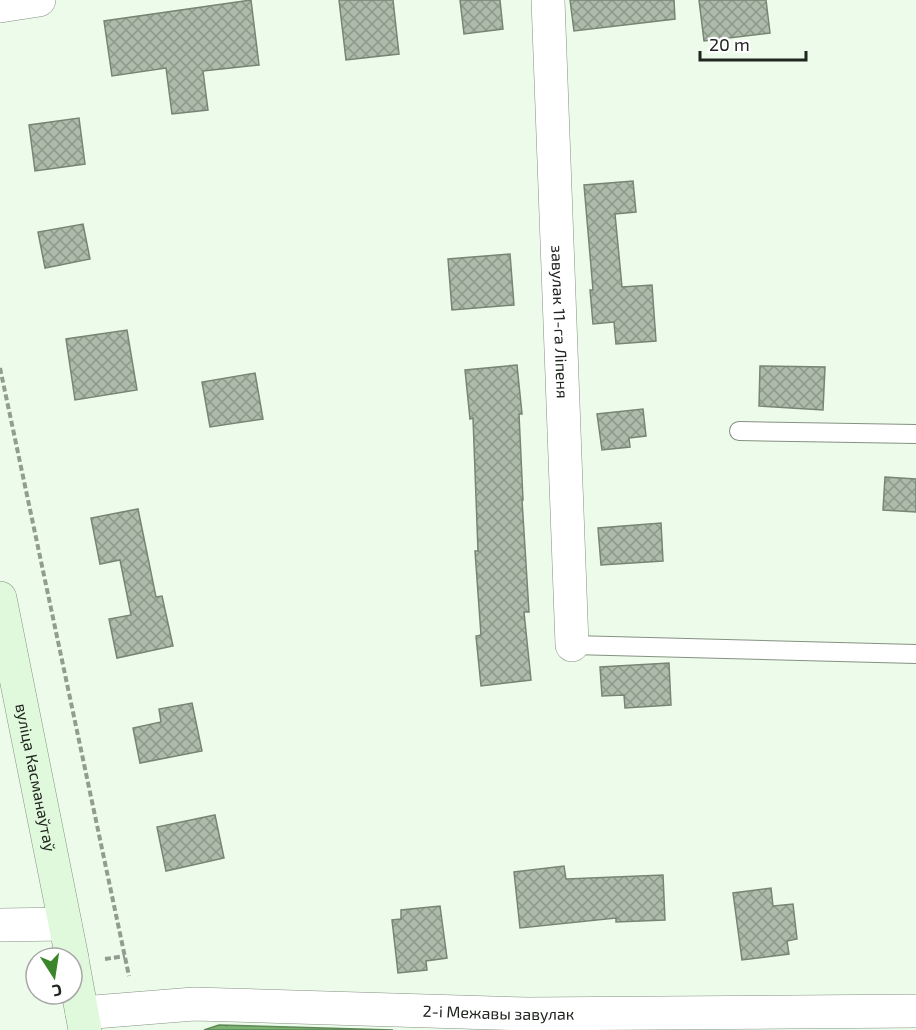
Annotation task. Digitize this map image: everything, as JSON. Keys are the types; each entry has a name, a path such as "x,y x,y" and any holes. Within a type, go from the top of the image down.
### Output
{"main road":[{"name":"вуліца Касманаўтаў","path":"0,598 70,946"},
{"name":"вуліца Касманаўтаў","path":"80,1006 83,1021"}],"street":[{"path":"0,6 39,0"},
{"name":"завулак 11-га Ліпеня","path":"548,0 572,645"},
{"path":"0,925 65,924"},
{"name":"2-і Межавы завулак","path":"83,1021 136,1009 194,1004 527,1022 916,1011"}],"lane":[{"path":"739,431 916,434"},
{"path":"572,645 916,654"}],"path":[{"path":"0,368 136,1009"}],"water":[{"path":"219,1025 393,1030 204,1030"}],"building":[{"path":"251,0 259,65 203,71 208,110 172,114 166,68 112,76 104,21"},
{"path":"339,0 393,0 399,54 346,60"},
{"path":"460,0 500,0 503,29 464,34"},
{"path":"570,0 674,0 675,19 574,31"},
{"path":"699,0 766,0 770,33 704,41"},
{"path":"79,118 85,164 35,171 29,125"},
{"path":"633,181 636,212 615,214 622,287 652,285 656,341 616,344 614,322 593,324 590,290 593,290 584,185"},
{"path":"83,224 90,259 45,268 38,232"},
{"path":"510,254 514,305 452,310 448,259"},
{"path":"127,330 137,390 75,400 66,339"},
{"path":"517,365 522,414 519,414 522,500 529,612 524,612 531,680 481,686 476,636 481,635 475,551 478,551 473,418 470,419 465,370"},
{"path":"760,366 825,367 823,410 759,406"},
{"path":"255,373 263,419 210,427 202,382"},
{"path":"643,409 646,436 629,438 630,447 602,450 597,414"},
{"path":"885,477 916,479 916,512 883,510"},
{"path":"138,509 156,597 162,596 173,646 117,658 109,619 131,615 120,560 100,564 91,518"},
{"path":"661,523 663,561 601,565 598,528"},
{"path":"669,663 671,705 625,708 624,695 602,696 600,667"},
{"path":"192,703 202,751 140,763 133,728 161,722 159,709"},
{"path":"215,815 224,858 166,871 157,827"},
{"path":"564,866 566,879 663,875 665,920 616,922 616,918 520,928 514,872"},
{"path":"771,888 773,906 793,904 797,939 787,941 789,954 742,960 733,893"},
{"path":"440,906 447,958 426,961 427,970 398,973 392,920 401,919 401,910"}]}
